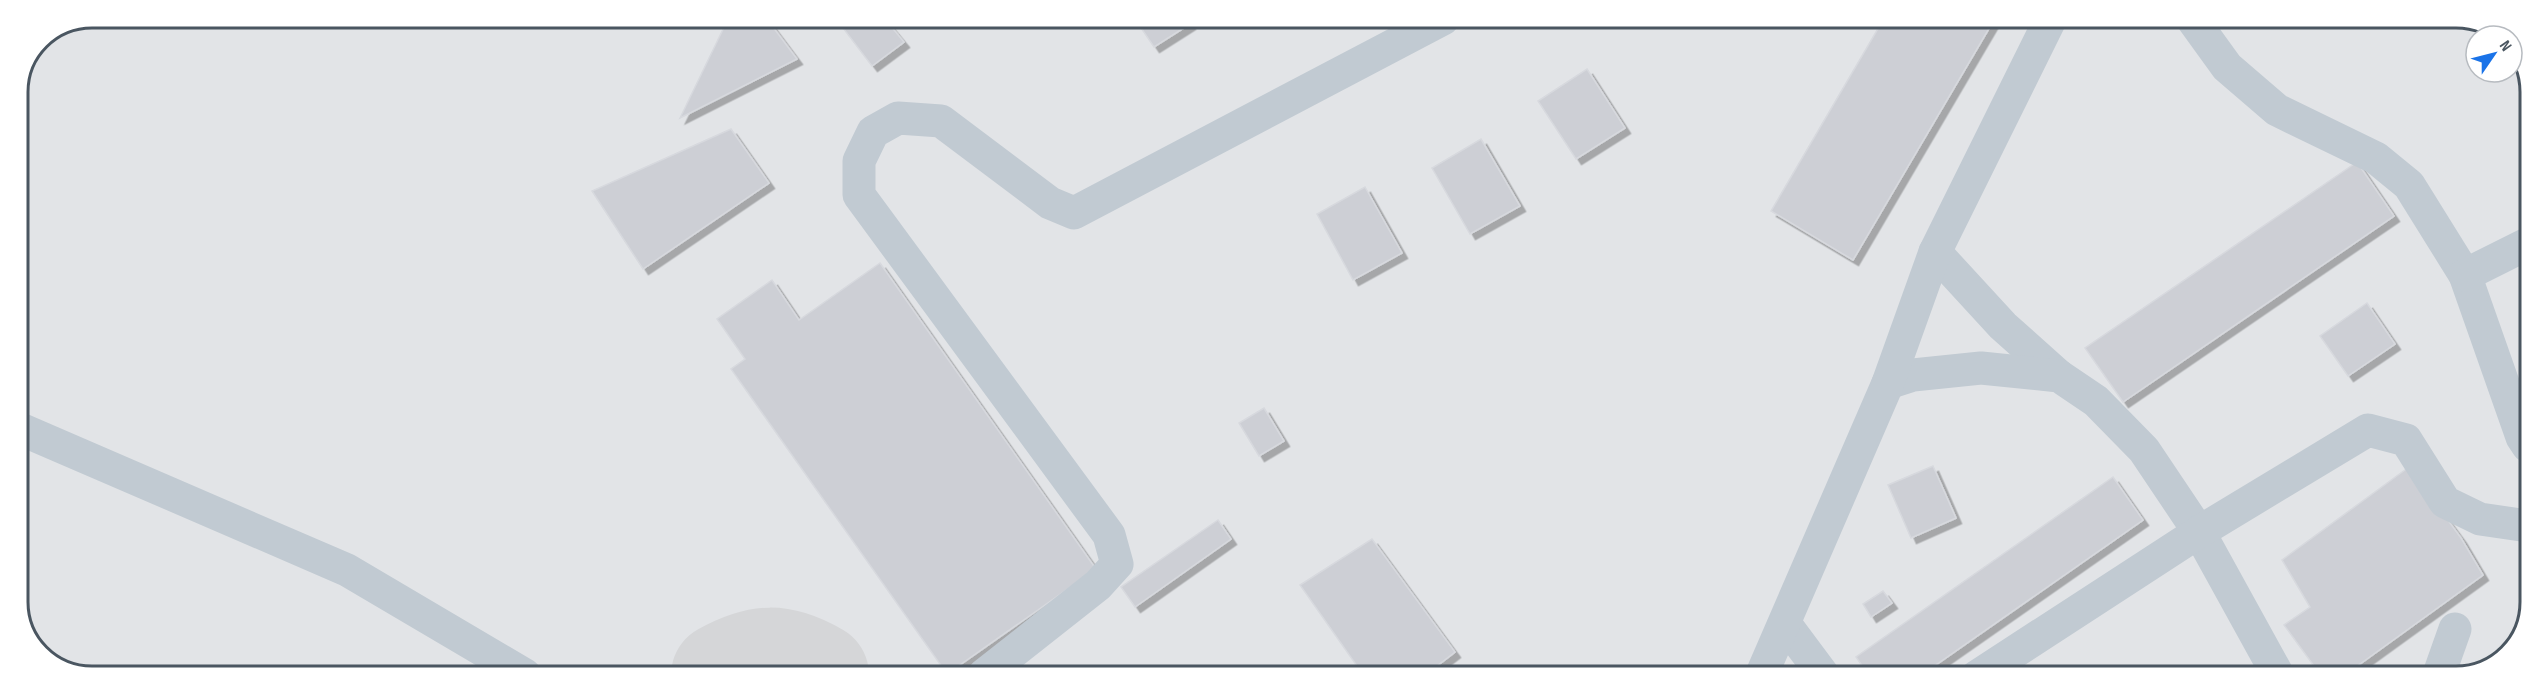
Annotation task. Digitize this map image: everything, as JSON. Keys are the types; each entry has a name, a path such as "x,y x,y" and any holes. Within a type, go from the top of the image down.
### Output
{"lane":[{"path":"995,666 1098,585 1117,564 1109,535 859,195 859,160 873,132 898,118 941,121 1050,203 1074,213 1426,28"},
{"path":"1766,666 1786,625 1888,384 1935,252 2046,28"},
{"path":"2199,28 2228,67 2277,110 2376,158 2409,185 2465,275 2520,430"},
{"path":"2465,275 2519,248"},
{"path":"1935,252 2003,326 2059,376 2097,401 2144,450 2199,532 2273,666"},
{"path":"1888,384 1913,375 1981,368 2059,376"},
{"path":"1991,666 2199,532 2368,430 2406,440 2445,502 2480,519 2520,525"},
{"path":"29,433 347,570 510,666"},
{"path":"1786,625 1817,666"},
{"path":"2442,666 2455,629"}],"shaded area":[{"path":"92,28 2464,29 2464,84 2518,84 2519,88 2520,603 2515,627 2501,648 2484,660 2468,665 84,666 68,662 50,651 39,638 30,615 28,92 33,68 47,47 68,33 80,30"}],"building":[{"path":"724,28 774,28 797,59 680,118"},
{"path":"843,28 892,28 904,42 872,66"},
{"path":"1141,28 1184,28 1154,47"},
{"path":"1878,28 1989,28 1853,260 1771,211"},
{"path":"1587,69 1625,128 1576,159 1538,101"},
{"path":"731,129 769,183 643,269 592,191"},
{"path":"1481,139 1520,206 1470,234 1432,168"},
{"path":"2357,162 2394,216 2123,402 2085,348"},
{"path":"1365,187 1402,253 1353,280 1317,214"},
{"path":"880,263 1096,569 958,666 941,666 731,369 745,359 717,319 772,280 799,320"},
{"path":"2367,303 2395,344 2348,376 2320,336"},
{"path":"1264,408 1284,441 1259,456 1239,423"},
{"path":"1933,466 1956,518 1911,538 1888,485"},
{"path":"2409,467 2461,538 2483,575 2357,666 2314,666 2284,625 2310,607 2282,560"},
{"path":"2113,477 2143,520 1934,666 1862,666 1856,657"},
{"path":"1218,520 1231,539 1135,607 1121,587"},
{"path":"1372,539 1455,652 1437,666 1357,666 1300,585"},
{"path":"1883,591 1892,603 1871,617 1863,604"}],"taxiway":[{"path":"742,666 770,660 781,660 799,666"}]}
